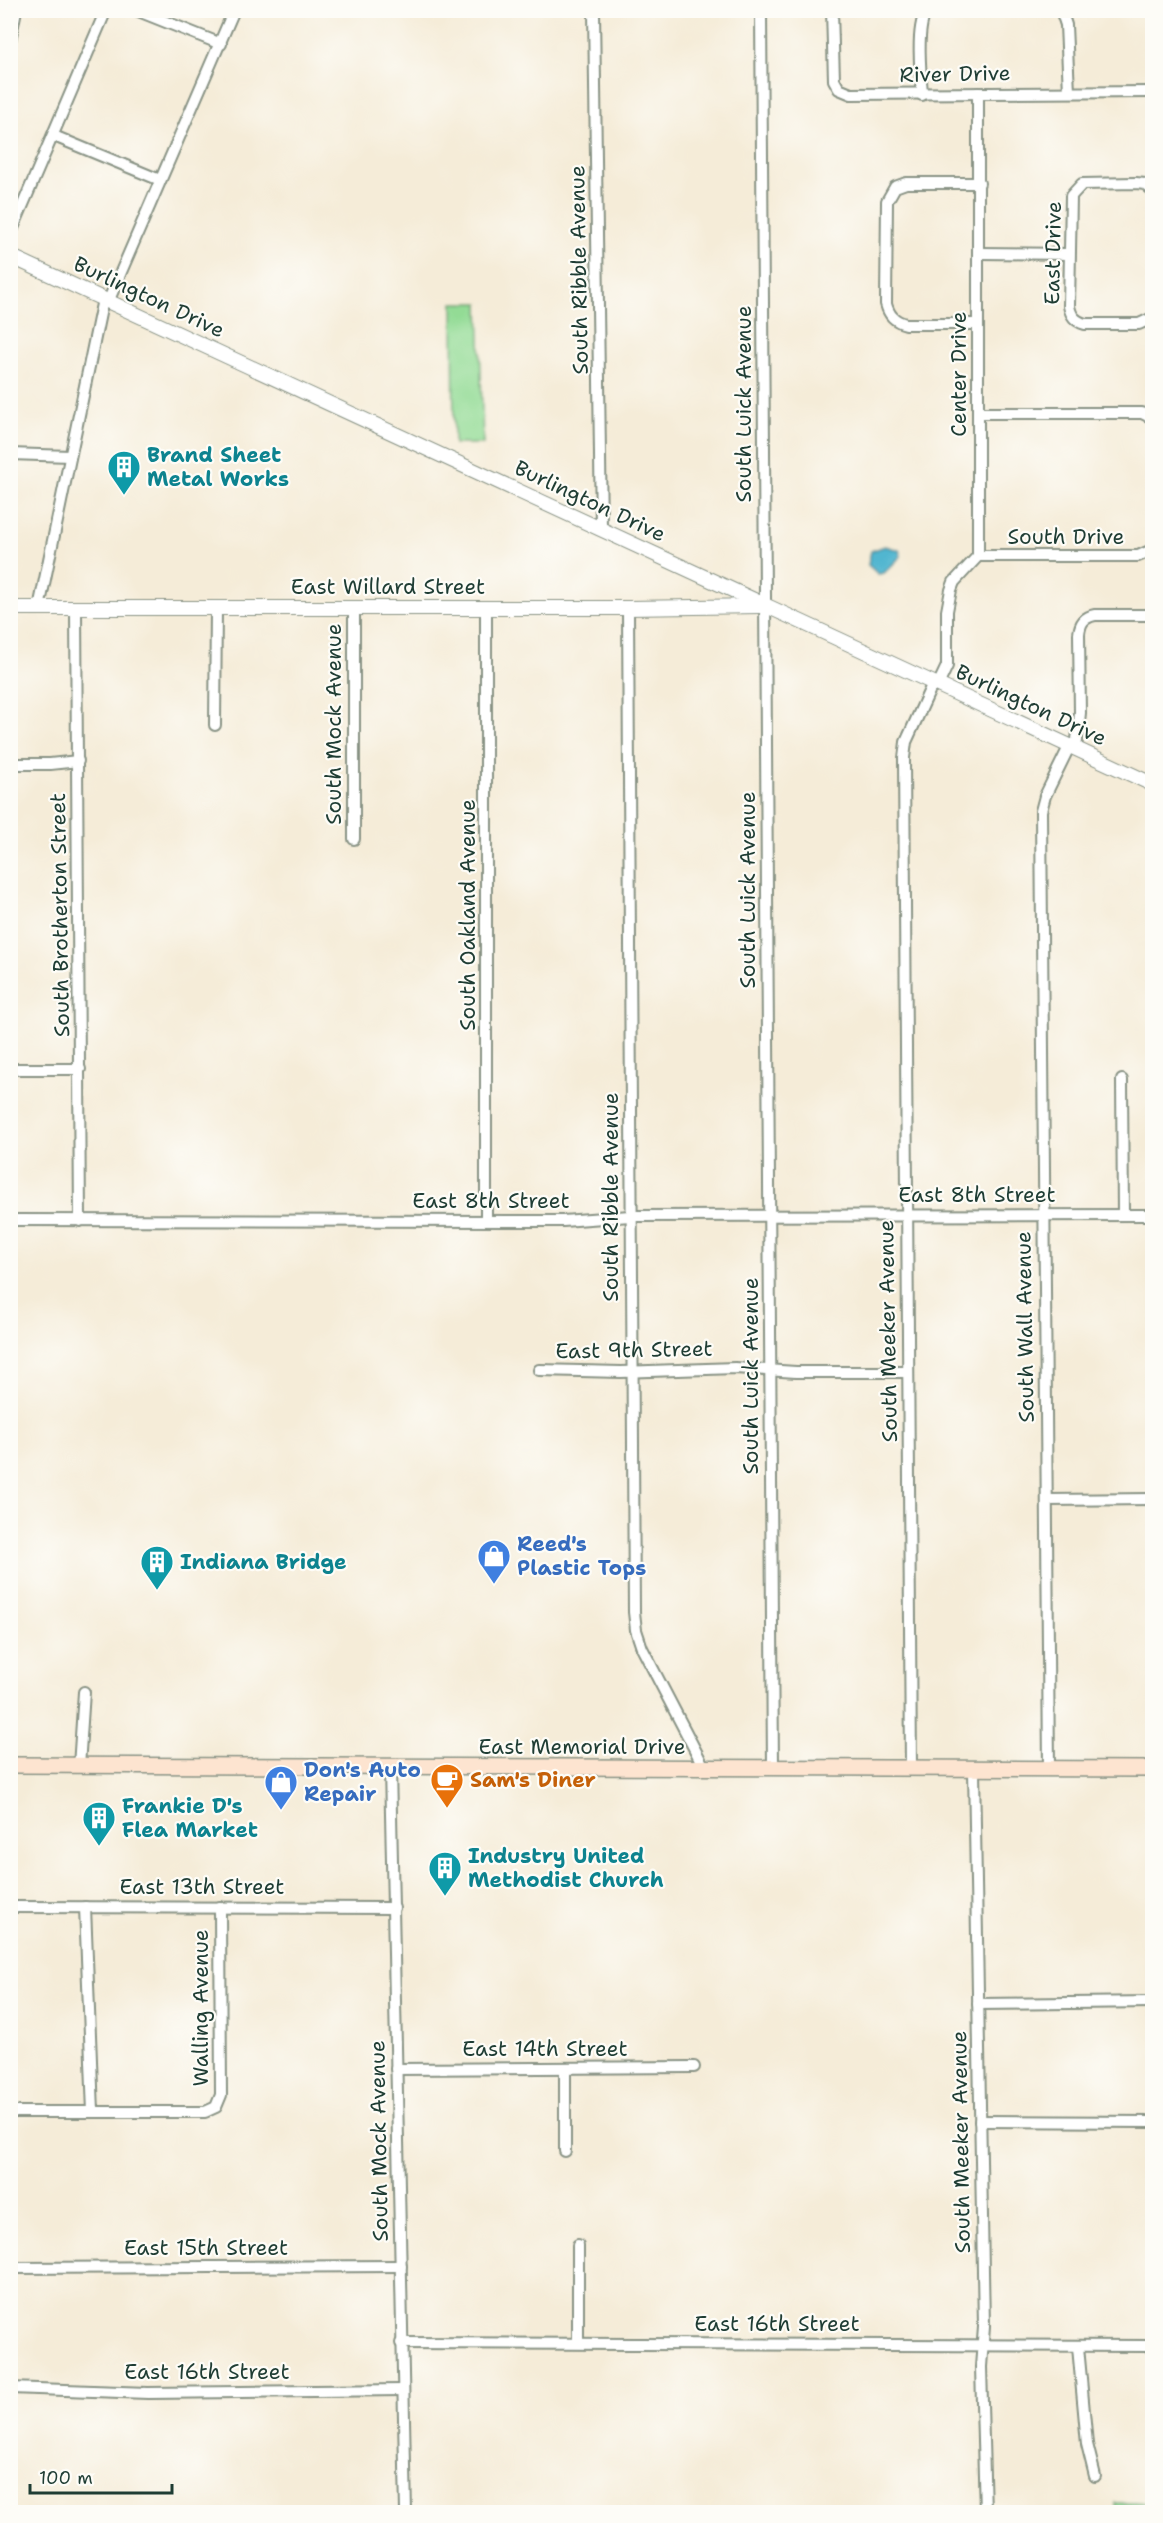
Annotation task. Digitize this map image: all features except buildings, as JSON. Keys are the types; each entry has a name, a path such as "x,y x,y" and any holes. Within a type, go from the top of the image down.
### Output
{"main road":[{"name":"East Memorial Drive","path":"10,1765 1152,1769"}],"street":[{"path":"10,41 16,10"},
{"path":"10,236 106,10"},
{"path":"136,10 221,44"},
{"path":"39,608 70,456 106,301 234,10"},
{"name":"South Ribble Avenue","path":"594,10 601,529"},
{"name":"South Luick Avenue","path":"761,10 773,1769"},
{"name":"River Drive","path":"832,10 834,80 839,88 851,94 1152,92"},
{"path":"922,95 922,20 927,10"},
{"path":"1061,10 1066,25 1069,93"},
{"name":"Center Drive","path":"978,93 978,556"},
{"path":"54,135 160,180"},
{"path":"978,324 906,324 897,321 891,315 886,304 887,212 888,197 891,191 900,184 979,183"},
{"name":"East Drive","path":"1152,190 1145,184 1136,183 1082,184 1071,196 1069,254 1069,306 1078,322 1139,324 1152,318"},
{"path":"979,254 1069,254"},
{"name":"Burlington Drive","path":"10,256 1152,784"},
{"path":"978,413 1142,413 1152,418"},
{"path":"10,454 70,456"},
{"name":"South Drive","path":"978,556 1138,556 1146,555 1152,550"},
{"name":"South Meeker Avenue","path":"911,1769 904,748 936,684 948,666 947,611 954,582 978,556"},
{"name":"East Willard Street","path":"10,609 628,609 765,605"},
{"path":"215,724 216,608"},
{"name":"South Mock Avenue","path":"354,608 354,839"},
{"name":"South Brotherton Street","path":"76,609 80,1221"},
{"name":"South Oakland Avenue","path":"486,609 486,1220"},
{"name":"South Ribble Avenue","path":"628,609 630,1216 636,1630 642,1648 705,1769"},
{"name":"South Wall Avenue","path":"1049,1769 1041,811 1045,796 1073,748 1080,713 1079,627 1085,620 1095,615 1152,615"},
{"path":"10,764 50,764 78,760"},
{"path":"10,1069 80,1069"},
{"path":"1122,1080 1123,1215"},
{"name":"East 8th Street","path":"10,1220 563,1221 630,1216 1152,1215"},
{"name":"East 9th Street","path":"539,1370 770,1369 796,1372 908,1372"},
{"path":"1047,1500 1152,1499"},
{"path":"79,1766 84,1692"},
{"name":"South Mock Avenue","path":"390,1768 406,2512"},
{"name":"South Meeker Avenue","path":"974,1770 984,2512"},
{"path":"10,2112 93,2112 85,1906"},
{"name":"East 13th Street","path":"10,1907 394,1908"},
{"name":"Walling Avenue","path":"93,2112 205,2112 216,2107 221,2095 220,1907"},
{"path":"978,2004 1152,2002"},
{"name":"East 14th Street","path":"396,2069 694,2067"},
{"path":"565,2069 565,2151"},
{"path":"980,2121 1152,2122"},
{"path":"578,2245 578,2343"},
{"name":"East 15th Street","path":"10,2268 401,2266"},
{"name":"East 16th Street","path":"401,2343 1152,2346"},
{"path":"1078,2347 1086,2444 1095,2476"},
{"name":"East 16th Street","path":"10,2388 148,2393 403,2390"}],"green space":[{"path":"453,303 479,303 483,444 454,444"},
{"path":"1115,2503 1152,2503 1152,2512 1116,2512"}],"water":[{"path":"885,546 899,550 901,556 884,573 878,574 868,565 871,551"}],"place":[{"name":"Brand Sheet Metal Works","path":"124,496"},
{"name":"Reed's Plastic Tops","path":"494,1585"},
{"name":"Indiana Bridge","path":"157,1591"},
{"name":"Sam's Diner","path":"447,1809"},
{"name":"Don's Auto Repair","path":"281,1811"},
{"name":"Frankie D's Flea Market","path":"99,1847"},
{"name":"Industry United Methodist Church","path":"445,1897"}]}
